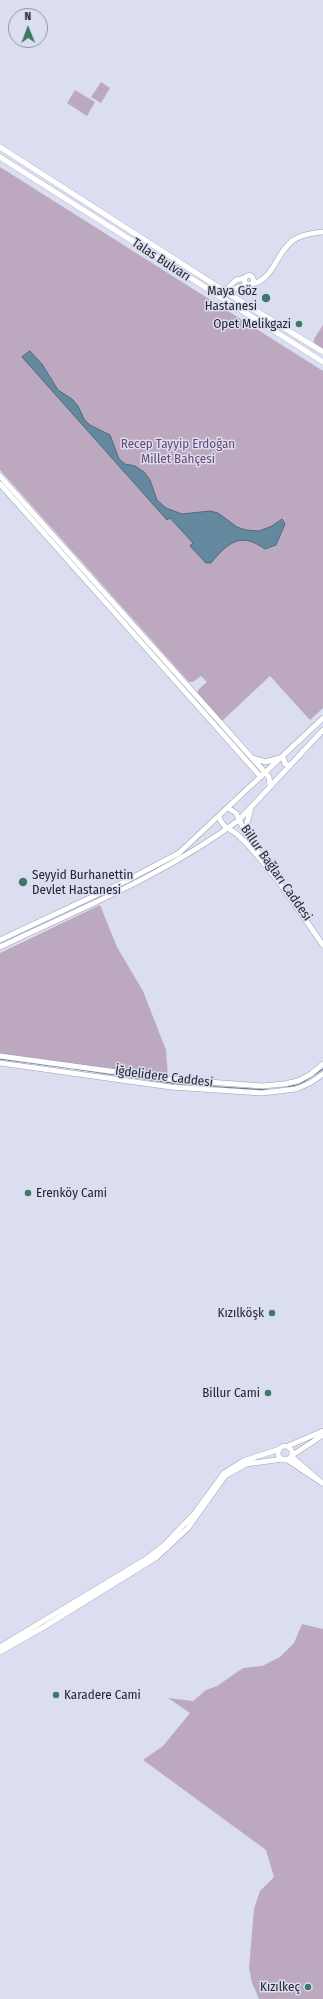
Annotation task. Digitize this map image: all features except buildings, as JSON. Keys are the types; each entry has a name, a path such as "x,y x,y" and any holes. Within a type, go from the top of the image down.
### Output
{"main road":[{"name":"Talas Bulvarı","path":"0,147 227,293 323,352"},
{"name":"Talas Bulvarı","path":"0,157 323,362"},
{"path":"0,160 323,365"}],"street":[{"path":"227,293 236,288 260,282 268,275 290,243 302,236 323,233"},
{"path":"227,293 236,280 245,278 249,275 262,280"},
{"path":"249,284 254,280 253,277"},
{"path":"245,278 244,281 249,284"},
{"path":"0,476 251,758 263,775"},
{"path":"0,484 263,775 270,778 270,786"},
{"path":"0,940 126,881 173,856 189,845 323,718"},
{"path":"0,947 138,882 189,854 227,829 239,820 323,730"},
{"path":"251,758 266,762 283,757"},
{"path":"283,757 285,764 290,766"},
{"path":"246,834 247,822 251,807"},
{"name":"Billur Bağları Caddesi","path":"228,808 236,813 246,834 322,942"},
{"name":"Billur Bağları Caddesi","path":"219,817 221,823 227,829 240,836 272,874 322,942"},
{"name":"İğdelidere Caddesi","path":"0,1056 171,1080 262,1086 298,1081 311,1074 323,1064"},
{"name":"İğdelidere Caddesi","path":"0,1063 179,1088 262,1093 296,1089 310,1083 323,1074"},
{"path":"0,1646 146,1559 164,1545 194,1514 217,1480 231,1467 280,1449 283,1446 288,1446 323,1431"},
{"path":"0,1652 157,1557 188,1528 225,1476 246,1464 284,1459 323,1435"},
{"path":"288,1446 291,1449 291,1456 323,1483"},
{"path":"280,1449 279,1455 284,1459 323,1483"}],"green space":[{"path":"101,82 110,88 101,103 91,97"},
{"path":"75,90 95,102 87,116 67,103"},
{"name":"Recep Tayyip Erdoğan Millet Bahçesi","path":"0,167 323,371 323,708 310,720 270,676 222,721 197,693 199,689 207,682 201,676 193,682 189,682 0,470"},
{"path":"323,325 323,349 314,343 314,339"},
{"path":"100,905 117,947 143,991 166,1050 168,1078 0,1055 0,953"},
{"path":"302,1624 323,1629 323,1999 259,1999 252,1983 249,1968 254,1909 260,1891 274,1877 266,1850 143,1760 163,1746 190,1713 168,1698 193,1701 206,1690 217,1686 243,1668 262,1666 280,1657 294,1643"}],"water":[{"path":"30,351 42,364 58,390 72,399 78,406 84,419 90,425 110,435 119,459 125,464 135,466 144,472 150,480 157,500 166,508 182,514 210,511 218,513 237,527 246,530 259,531 272,526 282,519 285,524 276,545 265,549 248,541 241,540 229,545 211,563 206,563 190,546 193,543 170,518 167,520 22,357"}],"waterway":[{"path":"0,1059 69,1068"},
{"path":"75,1069 185,1085 267,1090"},
{"path":"288,1087 302,1083 323,1069"}],"place":[{"name":"Maya Göz Hastanesi","path":"266,298"},
{"name":"Opet Melikgazi","path":"299,324"},
{"name":"Seyyid Burhanettin Devlet Hastanesi","path":"23,882"},
{"name":"Erenköy Cami","path":"28,1193"},
{"name":"Kızılköşk","path":"272,1313"},
{"name":"Billur Cami","path":"268,1393"},
{"name":"Karadere Cami","path":"56,1695"},
{"name":"Kızılkeç","path":"308,1987"}]}
